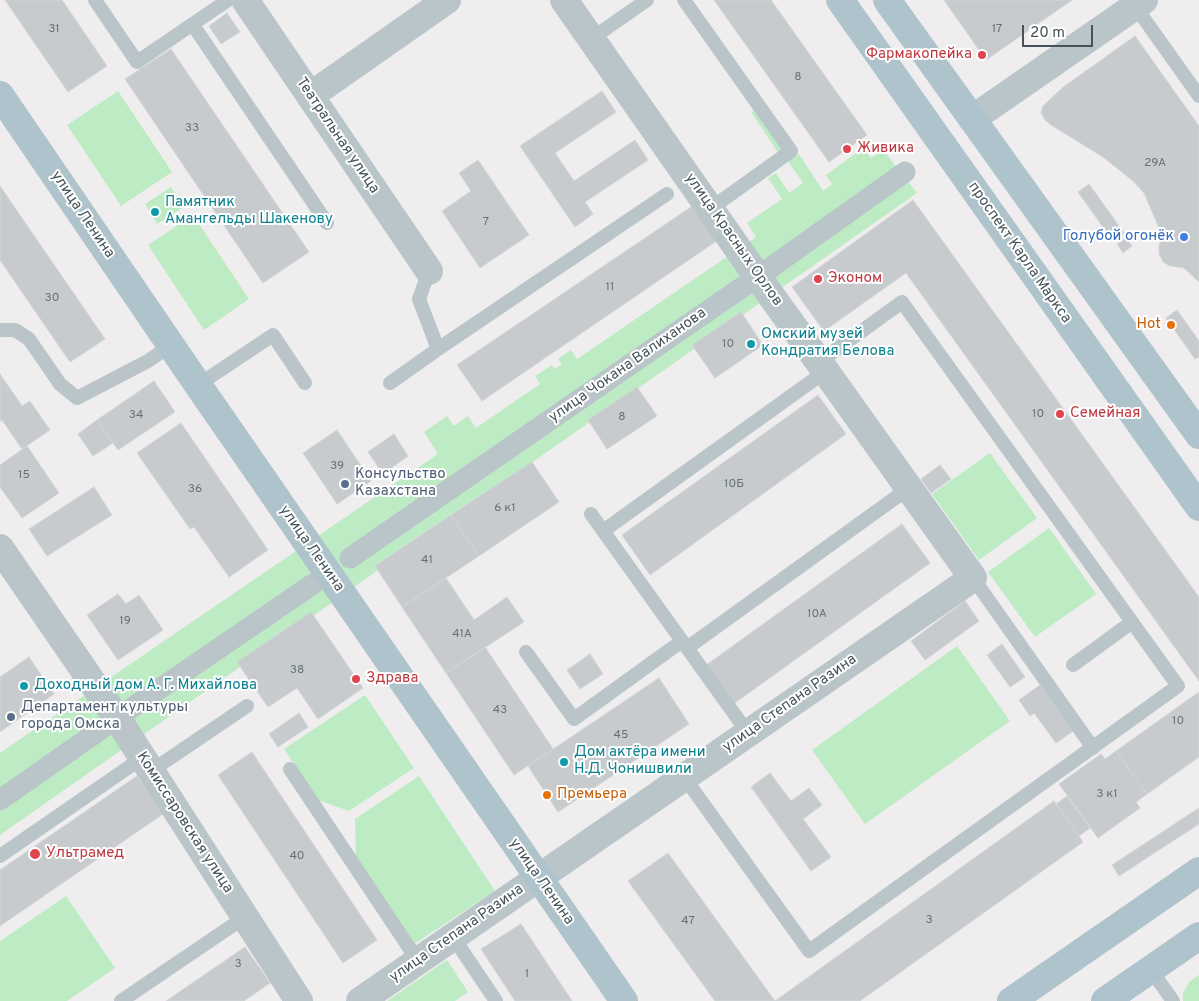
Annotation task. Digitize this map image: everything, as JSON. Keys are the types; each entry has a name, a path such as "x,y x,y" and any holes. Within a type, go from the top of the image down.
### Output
{"main road":[{"name":"проспект Карла Маркса","path":"840,0 1199,507"},
{"path":"887,0 1199,436"},
{"name":"улица Ленина","path":"0,95 624,1001"},
{"path":"1011,1001 1199,871"},
{"path":"1105,1001 1199,936"}],"street":[{"name":"Театральная улица","path":"245,0 429,271"},
{"path":"310,96 447,0"},
{"name":"улица Красных Орлов","path":"564,0 972,578"},
{"path":"972,120 1140,3"},
{"name":"улица Чокана Валиханова","path":"350,558 905,172"},
{"name":"Комиссаровская улица","path":"0,548 117,718 299,1001"},
{"name":"улица Степана Разина","path":"360,1001 972,578"},
{"path":"0,800 313,584"}],"lane":[{"path":"95,0 137,62 228,0"},
{"path":"592,39 647,0"},
{"path":"684,0 791,151 710,209"},
{"path":"1140,3 1199,96"},
{"path":"192,24 327,223"},
{"path":"390,383 667,194"},
{"path":"429,271 419,299 438,349"},
{"path":"603,531 823,366 902,302 1178,686 809,951 684,777"},
{"path":"0,330 15,330 30,339 60,384 77,398 148,361 171,345"},
{"path":"198,385 273,335 305,383"},
{"path":"526,652 574,719 909,488"},
{"path":"591,514 748,733"},
{"path":"972,578 1093,748"},
{"path":"1073,665 1132,622"},
{"path":"0,856 247,706"},
{"path":"290,769 418,961"},
{"path":"121,1001 245,917"},
{"path":"453,937 496,1001"},
{"path":"1151,970 1173,1001"}],"green space":[{"path":"118,91 172,172 121,206 67,125"},
{"path":"760,106 795,157 799,154 823,191 832,184 826,175 863,148 871,158 883,150 917,193 0,835 0,753 438,454 424,432 447,416 454,426 468,416 476,428 540,384 535,376 552,365 555,369 562,364 558,359 571,350 577,359 756,237 747,223 782,199 768,178 776,173 789,193 803,183 788,161 785,163 751,112"},
{"path":"171,187 184,207 157,224 145,204"},
{"path":"193,215 249,299 204,330 148,245"},
{"path":"990,453 1037,518 979,560 932,494"},
{"path":"1049,528 1096,594 1035,637 988,572"},
{"path":"957,646 1010,721 865,824 812,750"},
{"path":"365,695 414,768 349,811 318,800 284,749"},
{"path":"419,776 495,891 414,944 356,857 355,819"},
{"path":"66,896 115,968 67,1001 0,1001 0,941"},
{"path":"447,960 468,992 455,1001 387,1001"},
{"path":"1199,975 1199,1001 1183,1001 1183,993 1189,982"}],"building":[{"path":"5,0 62,0 107,66 68,92"},
{"path":"714,0 771,0 867,135 829,162"},
{"path":"944,0 1072,0 986,60"},
{"path":"227,13 240,32 221,44 209,26"},
{"path":"1135,36 1199,126 1199,282 1184,268 1170,266 1163,262 1159,254 1159,247 1163,237 1144,193 1133,181 1103,157 1051,125 1041,113 1043,106 1062,88"},
{"path":"171,49 309,252 263,283 125,79"},
{"path":"602,91 616,112 555,153 574,181 635,140 648,160 585,202 593,214 575,227 520,146"},
{"path":"478,160 529,235 480,268 442,211 471,191 459,173"},
{"path":"1089,184 1124,233 1113,241 1078,192"},
{"path":"0,186 105,339 70,362 0,260"},
{"path":"913,200 1199,597 1199,681 906,273 824,331 792,287"},
{"path":"694,205 718,240 482,401 457,365"},
{"path":"1126,238 1132,246 1123,253 1117,244"},
{"path":"1177,310 1199,341 1199,357 1195,359 1166,318"},
{"path":"741,312 763,345 715,378 692,345"},
{"path":"0,374 22,406 30,401 50,430 22,449 2,420 0,421"},
{"path":"154,381 175,412 118,450 97,420"},
{"path":"637,387 657,416 607,449 588,420"},
{"path":"818,395 846,434 650,575 622,535"},
{"path":"97,420 113,443 93,456 78,434"},
{"path":"181,423 268,550 229,577 194,527 190,529 137,453"},
{"path":"337,430 371,481 337,504 303,453"},
{"path":"394,434 408,456 383,474 368,452"},
{"path":"27,446 59,493 22,518 0,487 0,465"},
{"path":"532,462 559,502 479,556 451,515"},
{"path":"940,465 951,479 931,493 921,479"},
{"path":"94,487 112,515 47,556 29,529"},
{"path":"451,515 479,556 402,607 375,566"},
{"path":"902,524 930,563 732,705 705,666"},
{"path":"446,578 474,620 507,597 524,622 446,673 402,607"},
{"path":"118,594 126,604 139,595 163,630 118,660 87,615"},
{"path":"965,601 979,621 925,660 911,641"},
{"path":"311,612 363,688 318,719 297,688 268,707 237,662"},
{"path":"1002,644 1025,677 1010,687 987,655"},
{"path":"485,647 553,749 514,775 446,673"},
{"path":"590,654 603,674 580,689 567,670"},
{"name":"Доходный дом А. Г. Михайлова","path":"29,657 54,694 0,732 0,677"},
{"path":"659,678 689,724 558,812 528,766"},
{"path":"1040,685 1073,731 1056,743 1034,713 1030,716 1019,700"},
{"path":"1199,692 1199,757 1147,794 1116,751"},
{"path":"299,713 308,727 278,747 269,734"},
{"path":"1116,751 1147,794 1136,802 1140,808 1098,838 1059,784 1101,754 1105,759"},
{"path":"252,752 377,940 343,963 218,775"},
{"path":"770,773 791,801 809,788 822,805 803,819 831,857 811,871 751,787"},
{"path":"137,776 163,814 0,926 0,870"},
{"path":"1067,796 1090,828 1079,836 1056,804"},
{"path":"1054,801 1083,842 860,1001 775,1001"},
{"path":"1199,808 1199,824 1119,876 1112,865"},
{"path":"668,853 775,1001 715,1001 628,881"},
{"path":"521,924 572,1001 515,1001 481,949"},
{"path":"245,947 270,983 244,1001 166,1001"}],"place":[{"name":"Фармакопейка","path":"982,55"},
{"name":"Живика","path":"847,149"},
{"name":"Памятник Амангельды Шакенову","path":"155,212"},
{"name":"Голубой огонёк","path":"1184,237"},
{"name":"Эконом","path":"818,279"},
{"name":"Hot","path":"1171,325"},
{"name":"Омский музей Кондратия Белова","path":"751,344"},
{"name":"Семейная","path":"1060,414"},
{"name":"Консульство Казахстана","path":"345,484"},
{"name":"Здрава","path":"356,679"},
{"name":"Доходный дом А. Г. Михайлова","path":"24,686"},
{"name":"Департамент культуры города Омска","path":"11,717"},
{"name":"Дом актёра имени Н.Д. Чонишвили","path":"564,762"},
{"name":"Премьера","path":"547,795"},
{"name":"Ультрамед","path":"35,854"}]}
